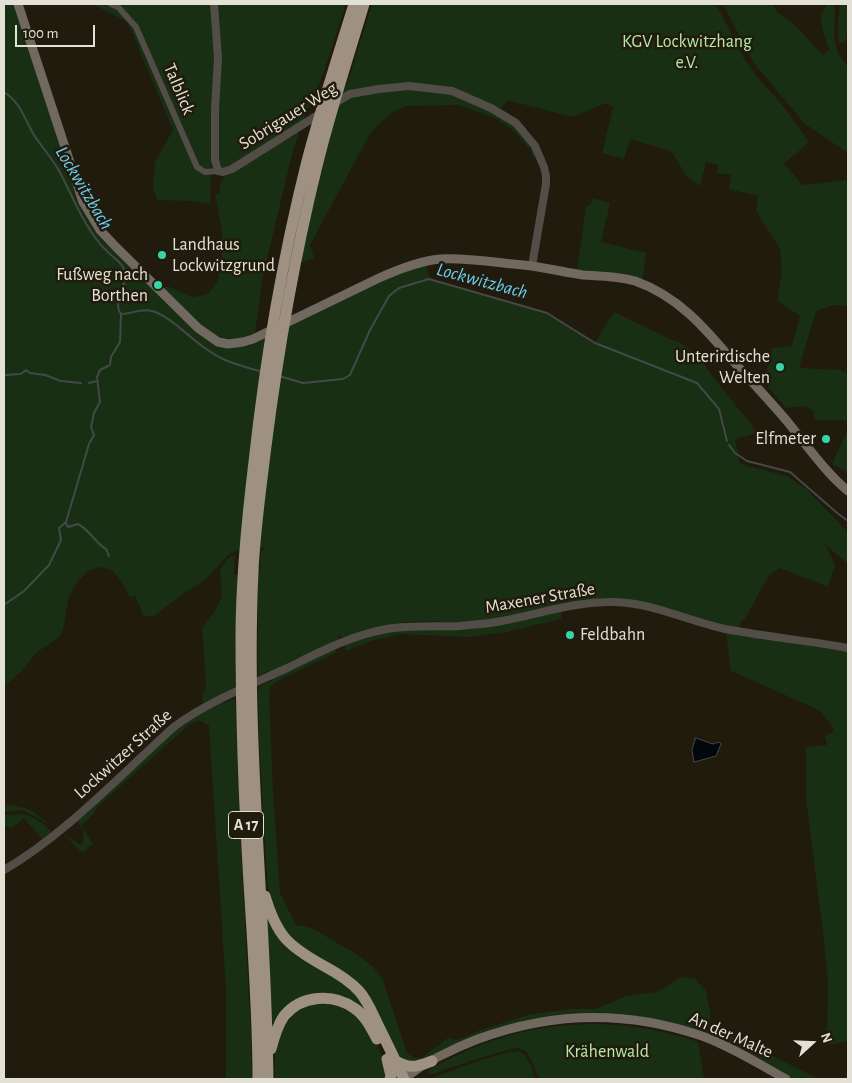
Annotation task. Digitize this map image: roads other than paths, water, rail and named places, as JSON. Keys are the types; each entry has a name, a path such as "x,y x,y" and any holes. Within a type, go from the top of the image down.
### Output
{"highway":[{"name":"A 17","path":"268,1079 251,706 251,636 248,570 249,507 263,386 281,279 307,161 354,4"},
{"name":"A 17","path":"258,1079 243,758 241,635 273,390 292,279 317,166 339,83 364,4"},
{"path":"259,877 277,929 297,949 347,980 359,992 370,1009 398,1079"},
{"path":"268,1065 273,1040 288,1012 300,1003 314,999 336,999 354,1008 364,1017 405,1079"},
{"path":"391,1060 410,1067 432,1061"},
{"path":"390,1079 391,1060"}],"main road":[{"path":"18,4 83,202 100,230 116,247 198,328 218,342 228,344 253,339 379,278 415,264 440,259 532,266 582,274 620,277 648,286 674,302 700,323 785,420 827,472 848,491"},
{"name":"An der Malte","path":"405,1079 411,1073 467,1043 498,1032 529,1024 594,1017 664,1025 702,1036 742,1054 786,1079"},
{"name":"An der Malte","path":"405,1079 413,1078 450,1056 489,1040 540,1027 594,1022 647,1027 683,1035 740,1058 777,1079"}],"street":[{"name":"Talblick","path":"111,4 118,7 136,27 197,167 205,172 218,171"},
{"path":"214,4 218,58 215,160 218,171"},
{"name":"Sobrigauer Weg","path":"218,171 223,172 232,169 350,94 408,86 452,91 491,108 516,123 531,140 539,155 544,167 546,184 532,266"},
{"name":"Maxener Straße","path":"271,675 339,644 385,629 408,626 477,624 594,603 617,602 655,608 726,629 848,648"},
{"name":"Lockwitzer Straße","path":"5,868 34,850 59,831 175,726 225,696 271,675"}],"waterway":[{"name":"Lockwitzbach","path":"4,92 10,96 22,111 34,135 62,177 82,218 103,247 123,267 125,280 118,304 121,314 144,310 158,313 219,357 262,372"},
{"name":"Lockwitzbach","path":"279,376 303,383 343,379 350,375 370,330 389,296 399,288 429,279 547,313 595,343 697,383 719,409 727,441"},
{"path":"4,605 24,591 49,565 61,540 59,528 66,522 89,444 94,435 91,427 94,413 100,402 97,377 100,370 110,365 111,357 120,342 121,315"},
{"path":"4,375 21,374 26,370 30,373 45,375 61,381 81,383"},
{"path":"89,383 97,381"},
{"name":"Lockwitzbach","path":"729,445 735,453 747,461 790,472 848,521"},
{"path":"66,523 68,527 78,524 90,533 106,549 109,556"}],"place":[{"name":"Landhaus Lockwitzgrund","path":"162,255"},
{"name":"Fußweg nach Borthen","path":"158,285"},
{"name":"Unterirdische Welten","path":"780,367"},
{"name":"Elfmeter","path":"826,439"},
{"name":"Feldbahn","path":"570,635"}],"park label":[{"name":"KGV Lockwitzhang e.V.","path":"687,52"},
{"name":"Krähenwald","path":"607,1052"}]}
